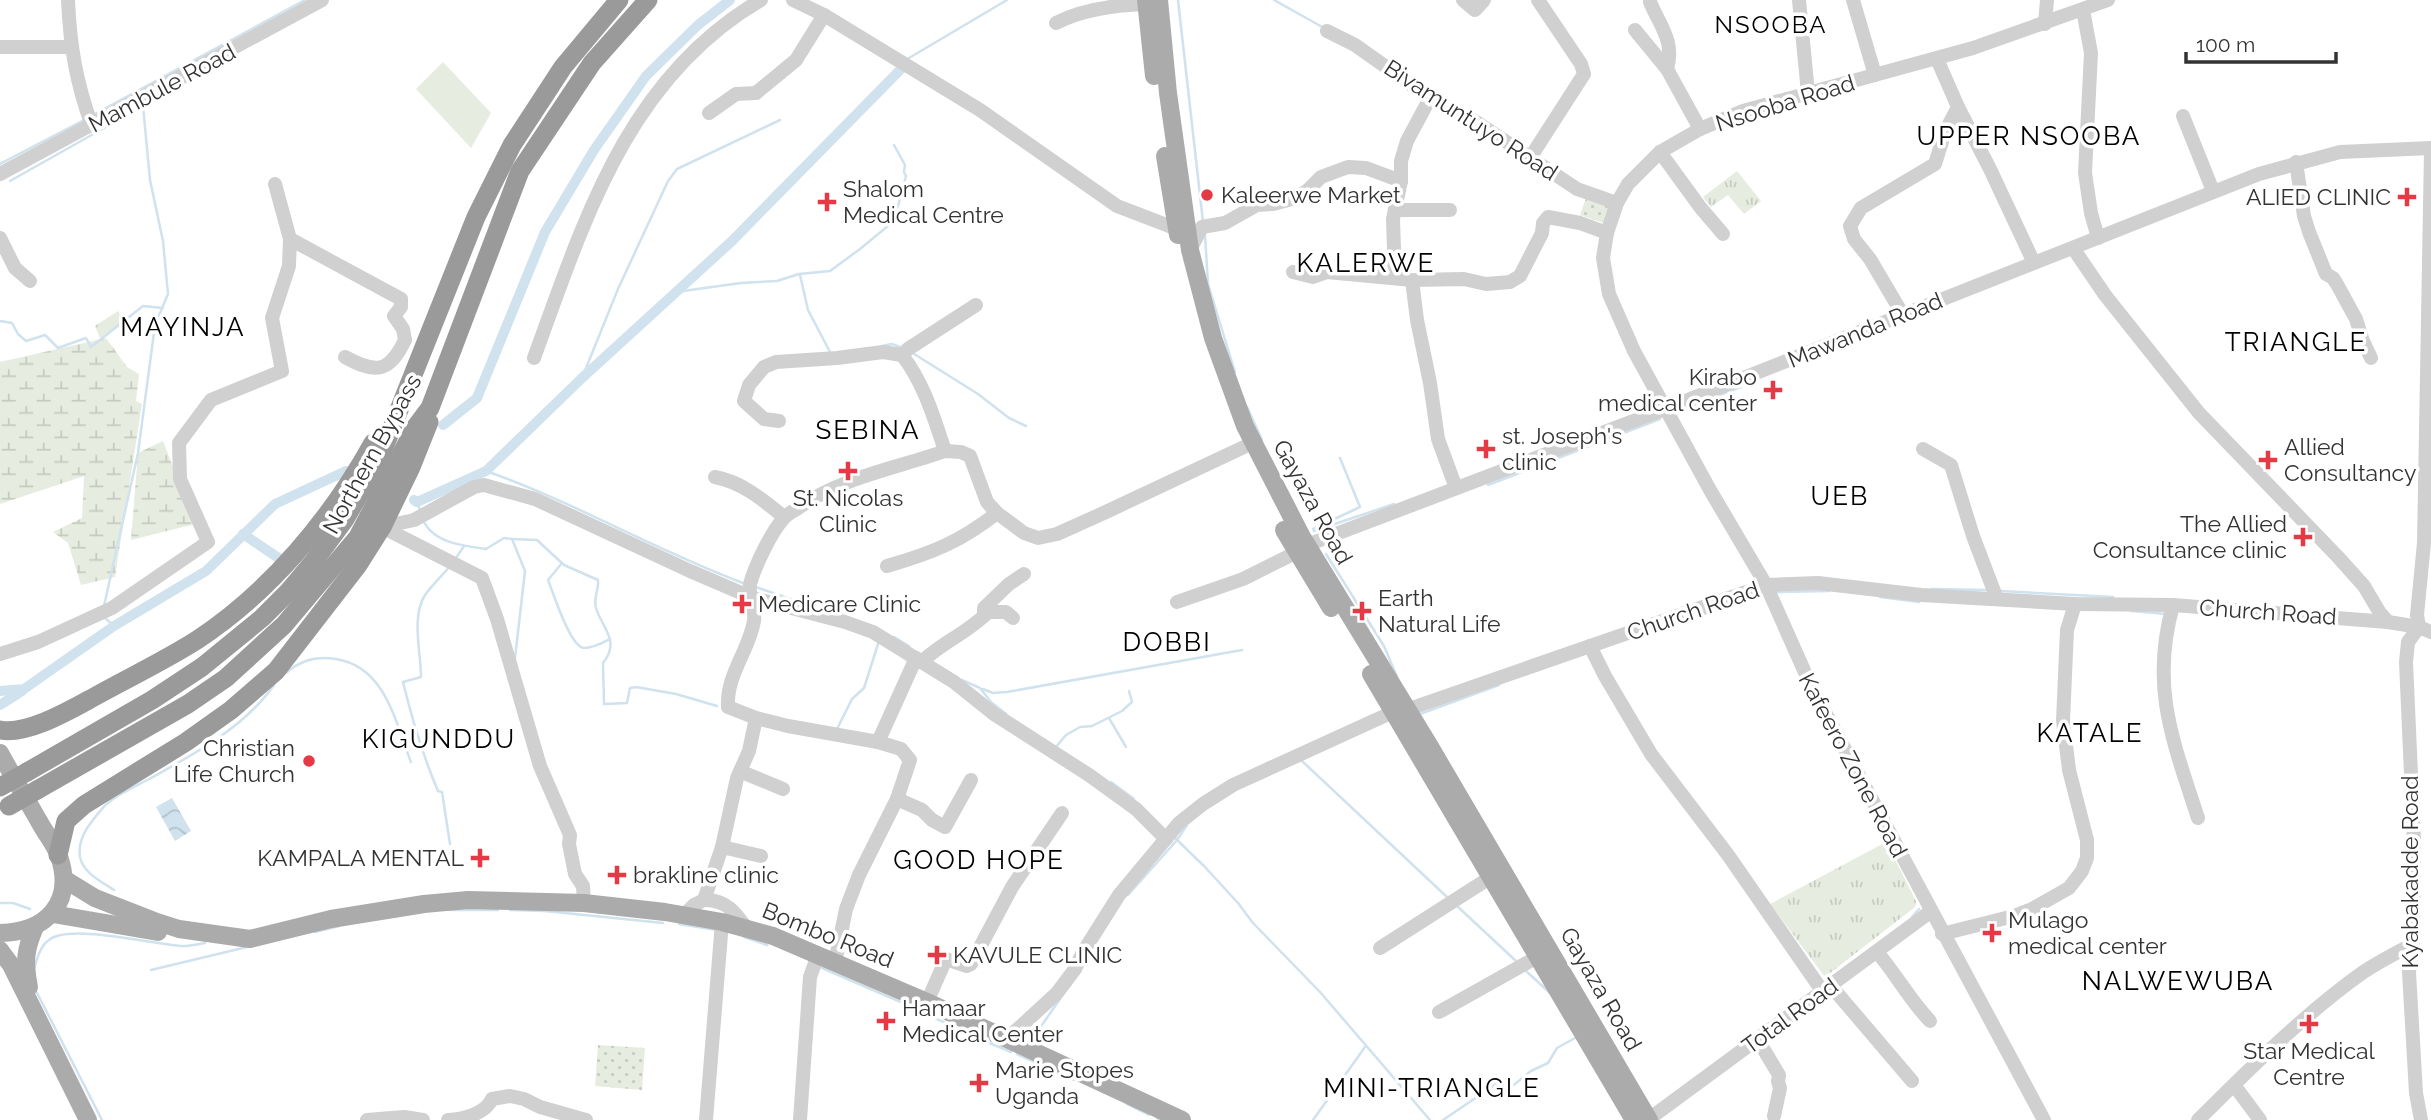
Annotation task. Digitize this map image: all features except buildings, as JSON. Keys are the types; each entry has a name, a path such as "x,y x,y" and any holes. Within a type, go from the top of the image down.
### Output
{"highway":[{"name":"Northern Bypass","path":"0,787 152,700 202,667 262,618 288,592 345,519 366,486 386,443 476,217 512,145 563,67 619,0"},
{"name":"Northern Bypass","path":"4,809 122,744 226,678 284,625 358,537 415,428 430,408 520,171 592,63 648,0"},
{"path":"0,730 8,732 44,721 86,701 198,639 231,615 266,584 312,534 357,472 405,393"},
{"path":"58,855 66,821 84,805 186,742 231,710 276,671 358,565 382,527 425,435 430,408"}],"main road":[{"name":"Gayaza Road","path":"1150,1 1159,120 1188,290 1207,357 1244,447 1270,504 1302,548 1644,1120"},
{"name":"Gayaza Road","path":"1150,1 1169,103 1190,250 1211,331 1232,394 1302,548"},
{"name":"Gayaza Road","path":"1400,711 1491,877 1644,1120"},
{"path":"0,753 58,855 64,879 53,914 35,927 0,933"},
{"name":"Bombo Road","path":"64,879 95,898 122,910 179,929 250,939 331,919 468,900 584,903 722,922 773,936 818,955 1008,1038 1182,1120"},
{"name":"Bombo Road","path":"53,914 190,939 223,936"},
{"path":"34,1011 25,969 26,947 35,927"},
{"path":"0,950 11,965 88,1120"}],"street":[{"path":"68,0 71,47 83,102 92,126"},
{"name":"Mambule Road","path":"0,174 323,0"},
{"path":"534,358 586,217 621,147 659,90 695,48 735,15 761,0"},
{"path":"793,0 824,15 980,110 1116,206 1177,229"},
{"path":"1463,0 1475,10 1484,0"},
{"path":"1530,158 1584,74 1581,64 1538,0"},
{"path":"1800,0 1808,93"},
{"path":"1853,0 1875,75"},
{"path":"2045,24 2047,0"},
{"name":"Nsooba Road","path":"1665,409 1609,294 1603,258 1607,233 1617,204 1639,171 1660,152 1700,129 1743,111 1937,59 2045,24 2108,0"},
{"path":"1056,23 1098,10 1150,1"},
{"path":"1650,2 1669,43 1667,69"},
{"path":"2083,10 2091,53 2085,173 2098,238"},
{"path":"709,113 736,94 756,93 796,60 824,15"},
{"path":"1635,30 1667,69 1700,129"},
{"name":"Bivamuntuyo Road","path":"1327,31 1365,51 1430,98 1478,123 1577,189 1617,204"},
{"path":"0,47 71,47"},
{"path":"1937,59 2034,263"},
{"path":"1395,278 1392,219 1401,181 1401,161 1407,141 1430,98"},
{"path":"1903,315 1870,259 1854,239 1850,226 1861,208 1935,164 1945,132 1958,107"},
{"path":"2183,116 2213,191"},
{"path":"2425,629 2417,615 2424,543 2431,149"},
{"name":"Mawanda Road","path":"1177,602 1243,579 1302,548 1665,409 2213,191 2296,162 2340,152 2431,149"},
{"path":"1660,152 1723,234"},
{"path":"2296,162 2309,232 2326,274 2333,278 2356,319 2362,341 2371,358"},
{"path":"1190,250 1202,228 1224,223 1257,205 1292,199 1307,191 1321,177 1340,169 1360,167 1401,181"},
{"path":"0,653 38,642 112,608 208,542 180,479 179,443 211,400 282,371 272,318 289,266 290,239 275,184"},
{"path":"1395,209 1450,210"},
{"path":"1293,272 1313,277 1327,272 1412,280 1464,279 1486,284 1506,283 1520,276 1542,233 1543,223 1552,216 1607,233"},
{"path":"0,238 15,268 30,281"},
{"path":"290,239 401,299 401,307 394,316 405,340 396,359 376,368 365,368 345,357"},
{"path":"2073,248 2105,295 2199,413 2339,557 2364,586 2388,622"},
{"path":"1412,280 1438,439 1456,488"},
{"path":"779,421 764,419 744,401 749,385 764,368 776,362 904,352 976,306"},
{"path":"904,352 928,400 945,452"},
{"name":"Kafeero Zone Road","path":"1665,409 1766,585 1811,686 2043,1120"},
{"path":"835,963 846,909 859,875 897,799 909,760 901,749 878,742 756,718 728,707 735,669 754,620 751,591 758,564 784,517 822,492 853,480 945,452 961,452 971,456 987,502 1024,533 1038,538 1056,534 1244,447"},
{"path":"1923,449 1951,465 1973,536 1997,599"},
{"path":"715,477 731,480 758,496 784,517"},
{"path":"382,527 414,520 474,487 484,485 535,499 690,571 873,632 922,659 1170,834"},
{"path":"887,566 931,554 997,513"},
{"path":"382,527 482,578 497,619 511,675 540,766 570,835 569,844 575,874 583,886 584,903"},
{"path":"984,617 984,608 1024,574"},
{"name":"Church Road","path":"1008,1038 1057,993 1075,969 1119,895 1170,834 1203,804 1233,785 1400,711 1766,585 1836,584 1921,595 2075,604 2173,605 2388,622 2425,629"},
{"path":"1942,934 2032,909 2069,888 2082,871 2087,858 2087,840 2069,770 2063,721 2067,630 2075,604"},
{"path":"2173,605 2165,632 2163,691 2169,726 2198,818"},
{"path":"878,742 922,659 941,649 994,611 1006,612 1013,618"},
{"name":"Kyabakadde Road","path":"2421,1120 2416,1093 2409,972 2413,944 2414,841 2406,662 2408,642 2425,629"},
{"path":"1590,646 1651,754 1827,989 1912,1081"},
{"path":"704,900 722,847 737,778 742,772 749,751 756,718"},
{"path":"742,772 783,789"},
{"path":"897,799 922,810 932,820 946,827 971,780"},
{"path":"927,1002 946,959 967,966 971,964 1012,887 1062,813"},
{"path":"722,847 761,856"},
{"path":"1380,948 1491,877"},
{"path":"684,915 694,905 715,899 735,911 747,929"},
{"name":"Total Road","path":"1644,1120 1758,1041 1930,912"},
{"path":"706,1120 722,922"},
{"path":"2198,1120 2294,1029 2347,985 2380,961 2413,944"},
{"path":"1877,952 1898,976 1911,1001 1930,1020"},
{"path":"800,1120 810,977 818,955"},
{"path":"1439,1012 1539,957"},
{"path":"1758,1041 1779,1074 1780,1088 1774,1116"},
{"path":"2234,1085 2260,1120"},
{"path":"448,1120 463,1119 489,1107 492,1099 510,1096 586,1120"},
{"path":"367,1120 404,1117 423,1120"}],"green space":[{"path":"443,62 491,113 471,148 416,89"},
{"path":"1737,171 1761,201 1744,214 1728,195 1711,207 1703,197"},
{"path":"1587,195 1611,204 1606,224 1580,215"},
{"path":"118,311 124,321 100,338 95,326"},
{"path":"106,338 127,367 139,374 136,401 142,404 115,577 81,585 68,543 53,532 82,518 84,476 0,504 0,362"},
{"path":"163,441 195,524 131,540 138,453"},
{"path":"1886,842 1916,901 1915,907 1825,977 1770,904"},
{"path":"598,1045 645,1048 642,1090 595,1086"}],"water":[{"path":"172,798 191,831 175,841 156,807"}],"waterway":[{"path":"93,115 305,0"},
{"path":"443,425 477,398 545,232 594,150 646,76 698,25 730,0"},
{"path":"909,58 1007,0"},
{"path":"1178,0 1203,222"},
{"path":"1274,0 1324,28"},
{"path":"414,500 417,502 486,471 582,378 732,241 901,69"},
{"path":"104,606 138,453 155,325 168,294 163,241 150,180 143,106 195,77"},
{"path":"10,181 143,106"},
{"path":"0,164 84,120"},
{"path":"582,378 618,289 668,181 677,169 780,120"},
{"path":"676,292 777,281 799,274 830,271 894,221 906,176 905,165 894,145"},
{"path":"1205,235 1208,284 1235,372"},
{"path":"800,275 808,310 830,352"},
{"path":"0,321 12,323 26,341 45,335 58,348 86,338 91,347 143,306 163,308"},
{"path":"882,346 892,344 902,348"},
{"path":"911,352 978,394 1009,418 1026,426"},
{"path":"1688,407 1741,387"},
{"path":"1247,407 1262,440"},
{"path":"1488,485 1660,419"},
{"path":"1313,529 1360,507 1340,458"},
{"path":"0,691 24,689 114,626 206,571 275,504 346,471"},
{"path":"486,471 519,483 743,583"},
{"path":"417,502 420,510"},
{"path":"1314,531 1394,504"},
{"path":"423,520 434,534 459,545 486,549 504,538 512,539 525,571 515,658"},
{"path":"243,534 280,559"},
{"path":"512,539 537,540 564,565 598,580 596,608 610,641 608,655 603,663 604,704 627,703 630,688 636,687 676,694 717,706"},
{"path":"456,558 464,546"},
{"path":"1326,554 1384,646 1397,677"},
{"path":"562,563 548,580 573,639 584,648 610,639"},
{"path":"450,566 425,595 418,614 421,677 403,682 427,764 438,791 442,792 450,844"},
{"path":"756,587 813,607"},
{"path":"1931,589 1988,590"},
{"path":"1777,592 1829,591"},
{"path":"2001,591 2113,597"},
{"path":"1667,627 1761,594"},
{"path":"1880,597 1919,602"},
{"path":"2131,611 2167,614"},
{"path":"105,618 114,626"},
{"path":"894,637 909,646"},
{"path":"837,729 852,699 864,688 879,641"},
{"path":"983,689 993,693 1007,692 1242,650"},
{"path":"286,673 303,662 322,658 353,664 367,673 386,698 411,762"},
{"path":"962,680 980,688 991,702 1006,714"},
{"path":"114,890 89,872 80,857 82,837 93,820 117,796 184,759 234,727 274,685"},
{"path":"1420,714 1499,685"},
{"path":"0,705 22,691"},
{"path":"1056,747 1066,735 1080,727 1092,726 1122,711 1132,702 1129,691"},
{"path":"1109,718 1126,747"},
{"path":"1302,761 1447,897"},
{"path":"1111,782 1134,799"},
{"path":"1128,895 1187,825"},
{"path":"1174,837 1320,992 1430,1120"},
{"path":"0,903 13,903 30,909"},
{"path":"1457,906 1516,961"},
{"path":"1912,917 1919,909"},
{"path":"449,910 498,910"},
{"path":"510,910 663,923"},
{"path":"679,924 717,930"},
{"path":"315,932 339,926"},
{"path":"34,969 43,946 60,935 93,934 184,946 205,943"},
{"path":"744,937 767,945"},
{"path":"151,970 247,947"},
{"path":"822,968 903,1003"},
{"path":"1526,971 1550,993"},
{"path":"35,989 102,1120"},
{"path":"1035,1035 1060,999"},
{"path":"912,1007 958,1029"},
{"path":"973,1036 1011,1052"},
{"path":"1443,1120 1499,1082 1510,1088 1531,1071 1548,1063 1557,1048 1575,1038"},
{"path":"1313,1120 1365,1047"},
{"path":"1017,1054 1074,1080"},
{"path":"1127,1104 1149,1115"}],"place":[{"name":"Kaleerwe Market","path":"1207,195"},
{"name":"ALIED CLINIC","path":"2407,197"},
{"name":"Shalom Medical Centre","path":"827,202"},
{"name":"Kirabo medical center","path":"1773,390"},
{"name":"st. Joseph's clinic","path":"1486,449"},
{"name":"Allied Consultancy","path":"2268,460"},
{"name":"St. Nicolas Clinic","path":"848,471"},
{"name":"The Allied Consultance clinic","path":"2303,537"},
{"name":"Medicare Clinic","path":"742,604"},
{"name":"Earth Natural Life","path":"1362,611"},
{"name":"Christian Life Church","path":"309,761"},
{"name":"KAMPALA MENTAL","path":"480,858"},
{"name":"brakline clinic","path":"617,875"},
{"name":"Mulago medical center","path":"1992,933"},
{"name":"KAVULE CLINIC","path":"937,955"},
{"name":"Hamaar Medical Center","path":"886,1021"},
{"name":"Star Medical Centre","path":"2309,1024"},
{"name":"Marie Stopes Uganda","path":"979,1083"}],"district":[{"name":"NSOOBA","path":"1771,25"},
{"name":"UPPER NSOOBA","path":"2029,136"},
{"name":"KALERWE","path":"1366,263"},
{"name":"MAYINJA","path":"183,327"},
{"name":"TRIANGLE","path":"2296,342"},
{"name":"SEBINA","path":"868,430"},
{"name":"UEB","path":"1840,496"},
{"name":"DOBBI","path":"1167,642"},
{"name":"KATALE","path":"2090,733"},
{"name":"KIGUNDDU","path":"439,739"},
{"name":"GOOD HOPE","path":"979,860"},
{"name":"NALWEWUBA","path":"2178,981"},
{"name":"MINI-TRIANGLE","path":"1432,1088"}]}
